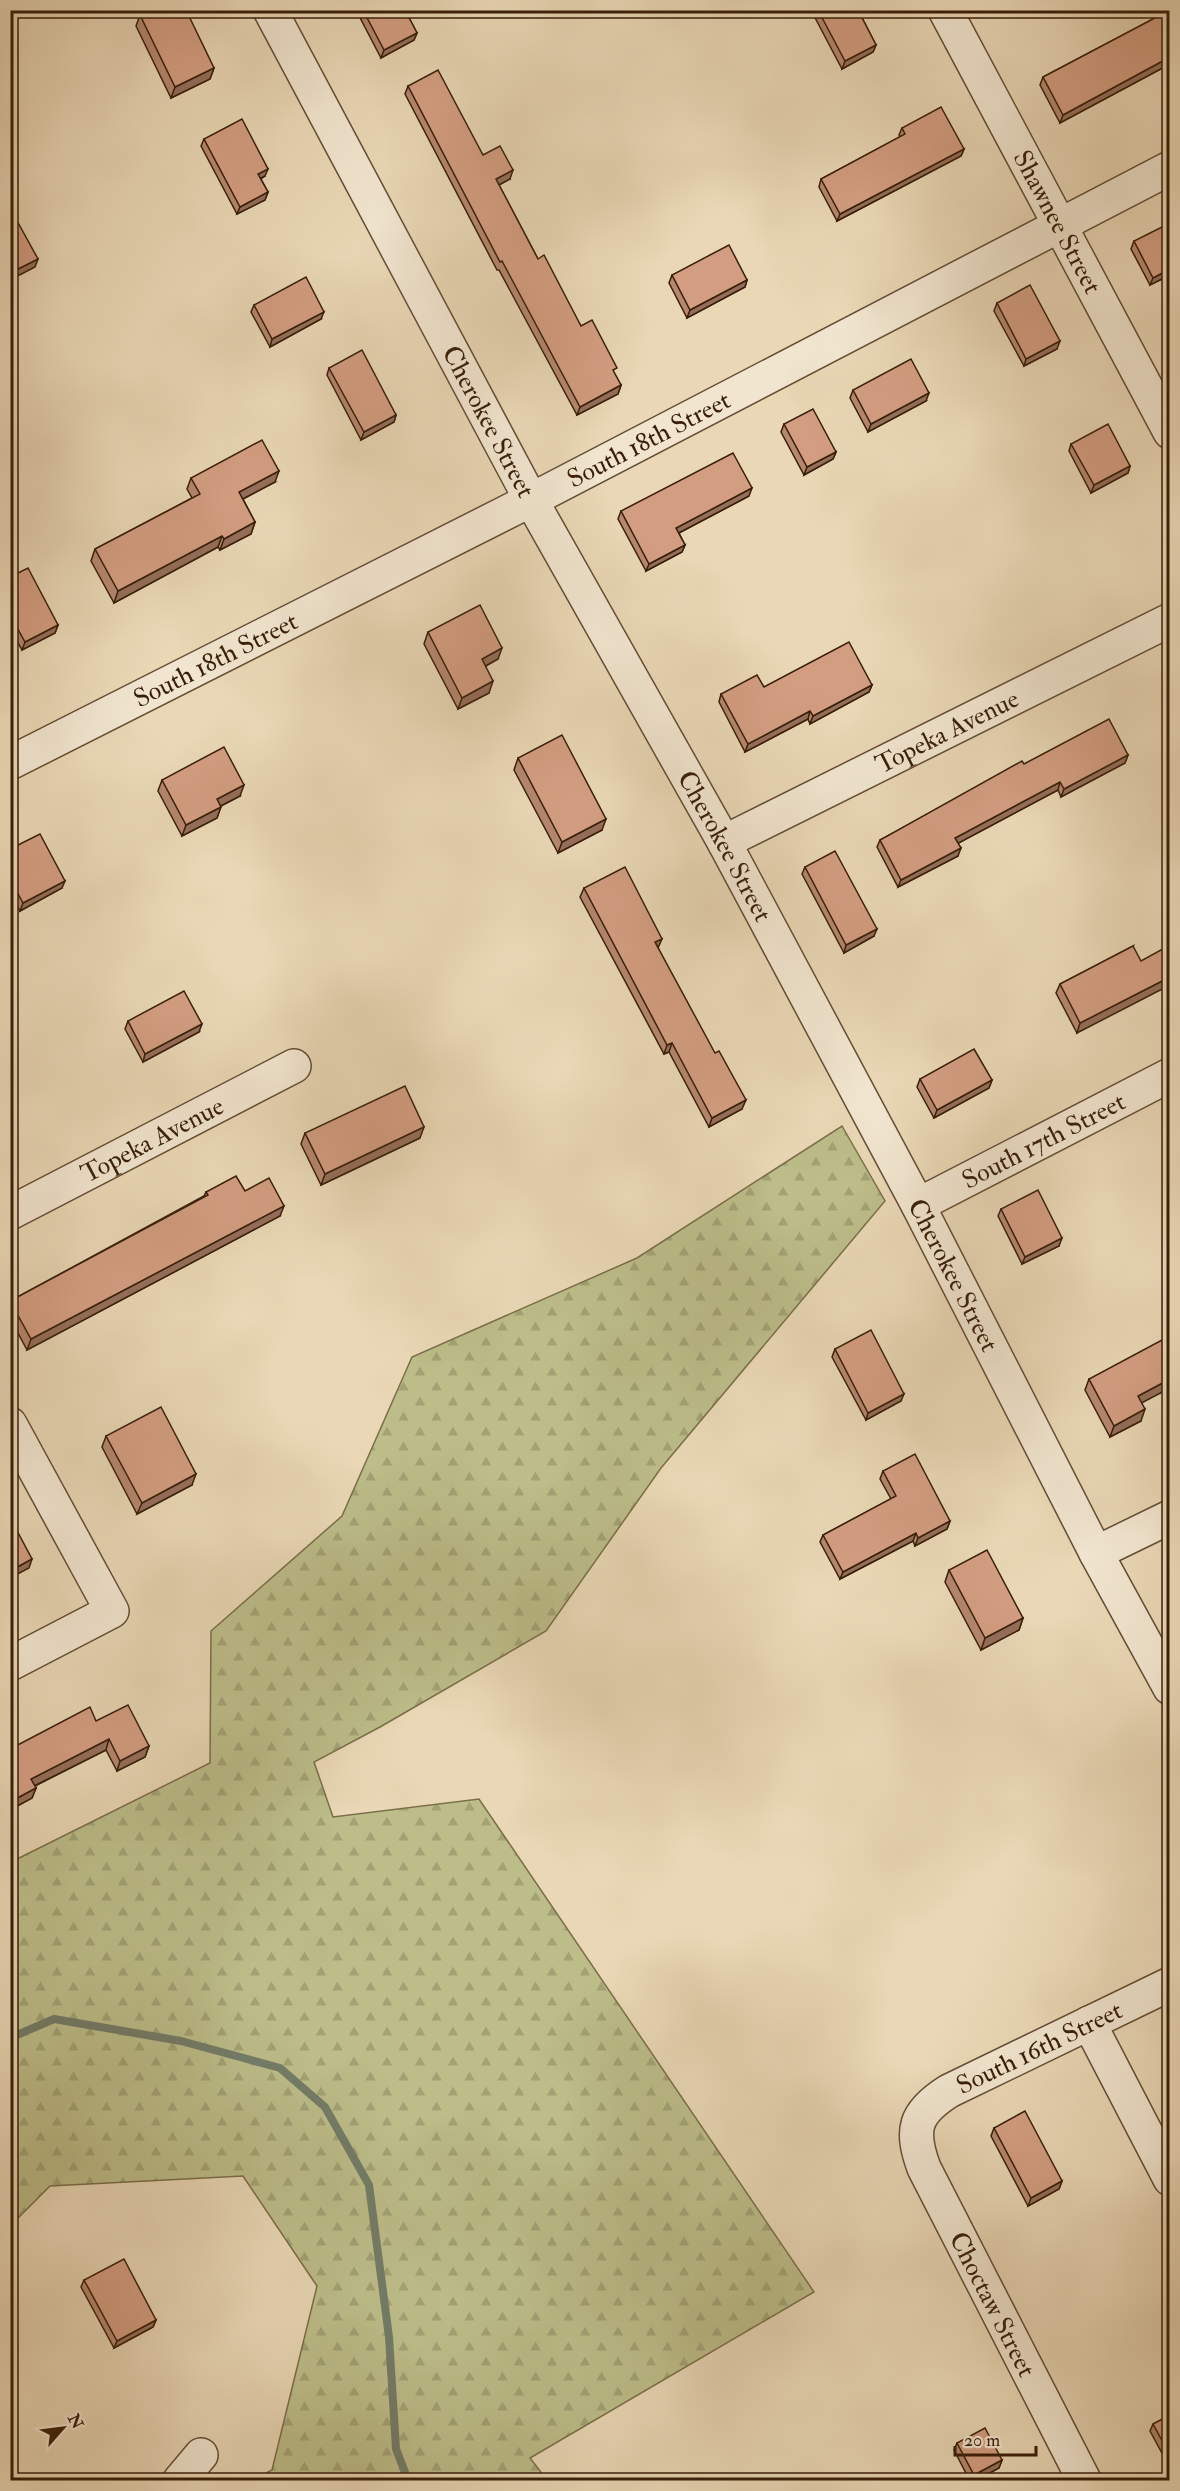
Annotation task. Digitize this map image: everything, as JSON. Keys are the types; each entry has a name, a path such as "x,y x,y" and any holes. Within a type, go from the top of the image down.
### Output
{"street":[{"name":"Cherokee Street","path":"270,10 531,501 724,842 918,1205 1096,1553 1170,1688"},
{"name":"Shawnee Street","path":"945,10 1170,432"},
{"name":"South 18th Street","path":"10,763 531,501 1170,168"},
{"name":"Topeka Avenue","path":"724,842 1170,621"},
{"name":"Topeka Avenue","path":"10,1213 294,1066"},
{"name":"South 17th Street","path":"918,1205 1170,1075"},
{"path":"10,1424 112,1611 10,1664"},
{"path":"1096,1553 1170,1517"},
{"name":"South 16th Street","path":"918,2123 929,2104 949,2091 1170,1984"},
{"path":"1089,2023 1170,2179"},
{"name":"Choctaw Street","path":"918,2123 915,2146 924,2168 1084,2481"},
{"path":"180,2481 201,2455"}],"green space":[{"path":"842,1126 885,1201 661,1468 546,1631 380,1727 314,1762 333,1817 479,1799 814,2292 530,2458 547,2480 252,2480 272,2470 317,2286 243,2176 50,2186 11,2225 11,1862 210,1763 211,1631 342,1516 412,1357 637,1258"}],"building":[{"path":"148,10 186,10 214,68 175,87 140,15"},
{"path":"363,10 405,10 417,33 384,50"},
{"path":"818,10 858,10 876,45 845,61"},
{"path":"1170,10 1170,57 1063,115 1043,77"},
{"path":"438,70 483,155 500,146 513,170 496,179 538,259 544,255 581,326 592,320 617,368 613,370 621,385 580,407 502,261 500,262 408,86"},
{"path":"941,107 964,149 840,214 821,179 905,134 902,128"},
{"path":"242,119 268,169 258,174 268,192 240,207 204,139"},
{"path":"10,208 38,259 10,273"},
{"path":"1170,223 1170,269 1153,278 1134,241"},
{"path":"729,245 747,280 690,310 672,275"},
{"path":"306,277 324,312 272,339 254,305"},
{"path":"1030,285 1060,341 1026,359 997,303"},
{"path":"362,350 396,415 364,432 329,368"},
{"path":"911,359 929,393 871,424 853,390"},
{"path":"813,409 836,452 807,467 784,424"},
{"path":"1108,424 1130,466 1094,485 1071,444"},
{"path":"262,440 279,471 239,492 255,522 224,539 222,536 118,591 95,549 200,494 191,478"},
{"path":"733,453 752,488 676,528 685,545 649,564 621,511"},
{"path":"28,568 58,625 25,642 10,615 10,577"},
{"path":"480,605 502,648 482,659 493,681 462,698 428,632"},
{"path":"849,642 872,685 813,716 810,711 748,744 721,694 757,675 764,687"},
{"path":"1109,719 1128,755 1064,789 1060,782 955,838 961,848 901,880 880,840 1022,761 1024,764"},
{"path":"562,735 606,819 562,842 518,758"},
{"path":"224,747 244,785 217,799 221,807 186,825 162,780"},
{"path":"40,834 65,881 23,903 10,879 10,849"},
{"path":"835,851 877,929 846,945 805,867"},
{"path":"625,867 662,939 655,942 715,1053 719,1051 746,1100 712,1118 672,1043 667,1045 584,888"},
{"path":"1170,945 1170,977 1080,1023 1060,984 1133,946 1141,961"},
{"path":"184,991 202,1024 145,1054 128,1021"},
{"path":"974,1049 992,1080 937,1110 920,1079"},
{"path":"405,1086 424,1127 325,1174 305,1133"},
{"path":"236,1176 245,1191 269,1178 284,1206 31,1339 10,1301 208,1195 206,1192"},
{"path":"1038,1190 1062,1238 1025,1257 1001,1209"},
{"path":"871,1330 904,1394 868,1413 835,1349"},
{"path":"1162,1340 1170,1355 1170,1379 1138,1396 1145,1409 1114,1426 1089,1379"},
{"path":"161,1407 196,1474 142,1503 106,1436"},
{"path":"915,1454 950,1521 918,1538 916,1533 843,1572 823,1535 896,1496 883,1471"},
{"path":"14,1525 32,1559 10,1571 10,1527"},
{"path":"987,1550 1023,1618 985,1638 949,1570"},
{"path":"128,1705 149,1746 120,1761 109,1739 31,1779 36,1788 10,1802 10,1749 90,1707 96,1721"},
{"path":"1025,2111 1062,2181 1031,2198 994,2128"},
{"path":"124,2259 156,2320 117,2341 84,2280"},
{"path":"1170,2415 1170,2455 1153,2424"},
{"path":"985,2428 1002,2460 974,2475 957,2443"}],"waterway":[{"path":"10,2038 54,2019 181,2041 280,2068 325,2107 369,2185 389,2337 396,2449 408,2480"}]}
